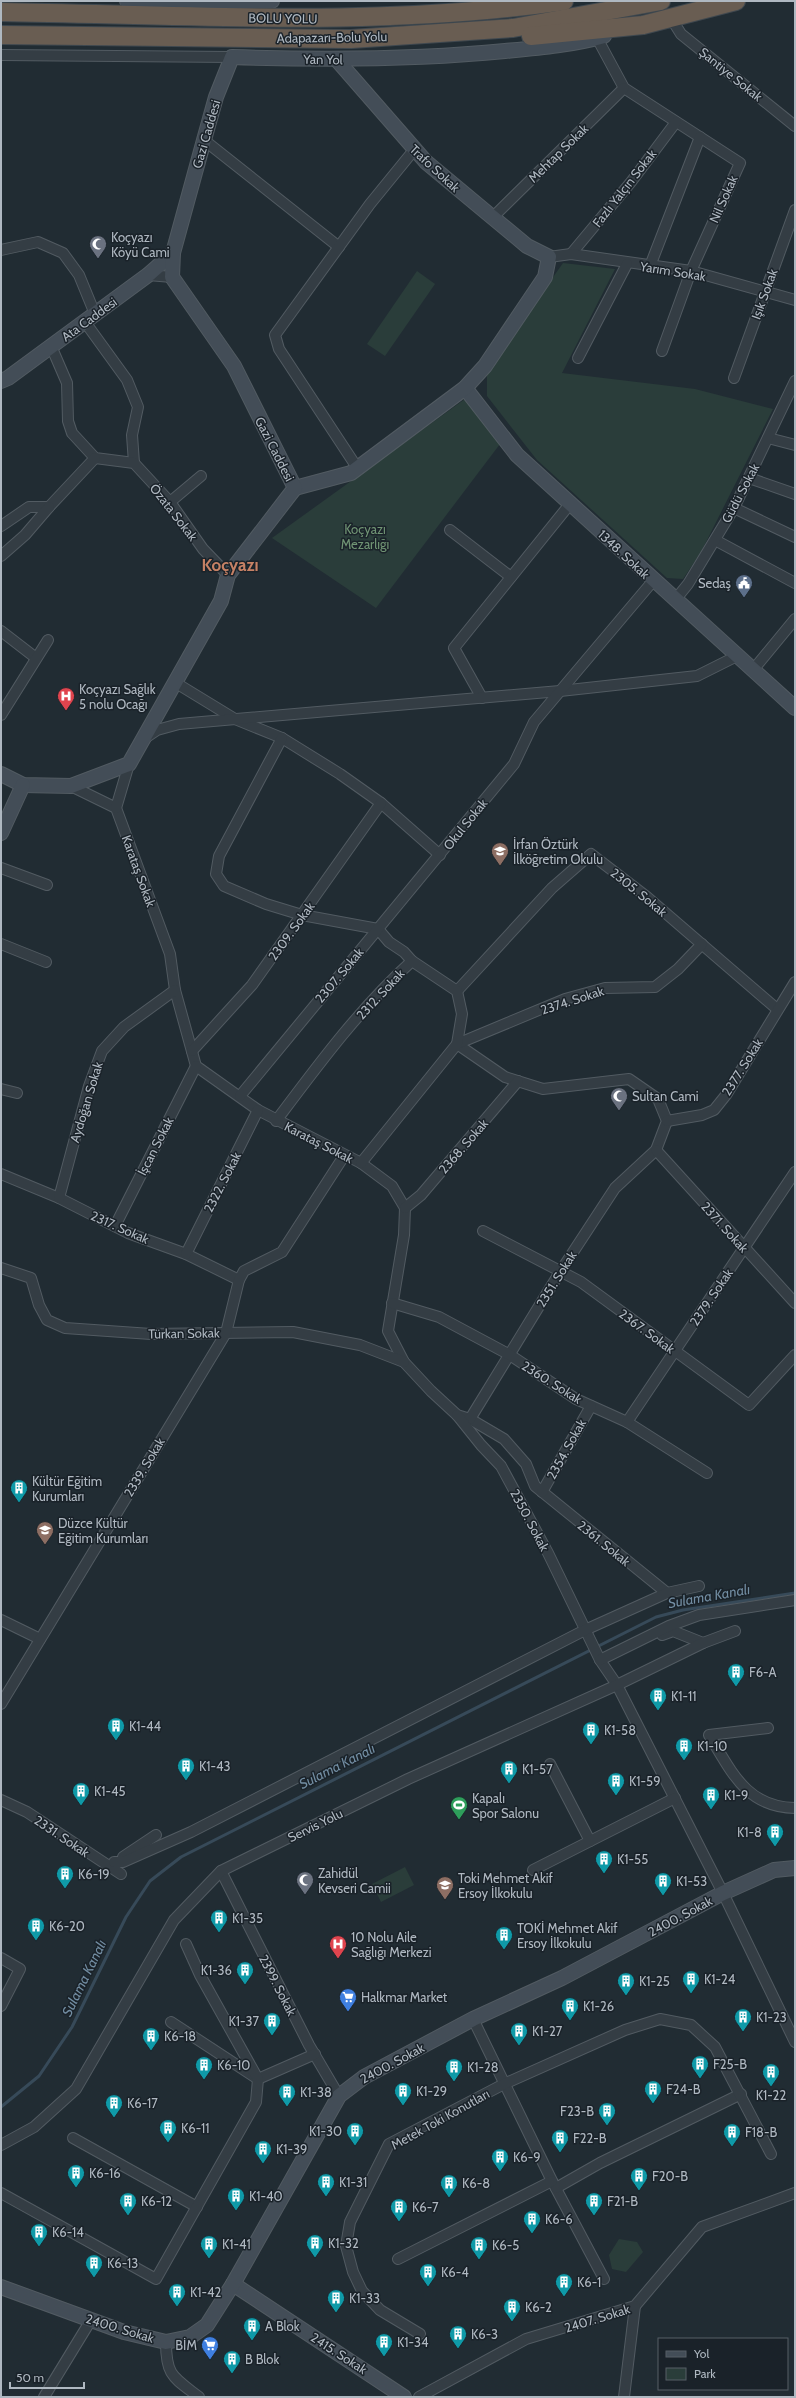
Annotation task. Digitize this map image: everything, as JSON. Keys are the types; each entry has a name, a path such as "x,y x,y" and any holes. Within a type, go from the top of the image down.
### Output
{"highway":[{"path":"408,16 491,1"},
{"name":"BOLU YOLU","path":"1,12 300,19 408,16 520,8 564,1"},
{"name":"Adapazarı-Bolu Yolu","path":"1,35 351,39 513,28 661,1"},
{"path":"351,39 396,46 443,46 643,25 736,1"}],"street":[{"path":"127,1 175,3 272,1"},
{"name":"Şantiye Sokak","path":"671,18 682,34 795,126"},
{"name":"Yan Yol","path":"1,55 337,60 457,56 597,38 643,25"},
{"name":"Nil Sokak","path":"597,38 624,88 740,163 691,271 662,350"},
{"name":"Gazi Caddesi","path":"129,764 176,683 220,601 228,575 295,488 234,366 172,277 173,252 216,97 232,58"},
{"name":"Trafo Sokak","path":"337,60 414,150 492,218 528,246 549,257"},
{"name":"Mehtap Sokak","path":"492,218 624,88"},
{"name":"Fazlı Yalçın Sokak","path":"571,254 631,182 676,122"},
{"path":"650,266 700,137"},
{"path":"204,140 339,247"},
{"path":"358,469 279,350 275,335 370,204 414,150"},
{"name":"Işık Sokak","path":"734,378 764,291 795,210"},
{"path":"1,250 38,242 63,253 79,275 90,318 127,380 138,407 132,435 134,463 95,458 72,433 68,421 67,383 51,346"},
{"name":"Ata Caddesi","path":"1,381 148,275 173,252"},
{"name":"Yarım Sokak","path":"549,257 571,254 627,264 691,271 795,300"},
{"path":"295,488 351,474 465,388 485,366 545,277 549,257"},
{"path":"578,358 627,264"},
{"path":"148,275 172,277"},
{"name":"1348. Sokak","path":"465,388 517,455 653,581 795,708"},
{"name":"Güdü Sokak","path":"674,600 688,584 734,508 794,388"},
{"path":"768,438 795,445"},
{"path":"1,556 25,535 95,458"},
{"name":"Özata Sokak","path":"134,463 170,502 202,550 228,575"},
{"path":"170,502 201,476"},
{"path":"749,478 795,494"},
{"path":"482,698 454,648 570,504"},
{"path":"1,526 29,506 49,507"},
{"path":"734,508 795,537"},
{"path":"450,530 511,577"},
{"path":"715,540 795,583"},
{"name":"Okul Sokak","path":"176,683 235,719 282,738 381,803 440,855 514,764 534,722 653,581"},
{"path":"753,670 795,619"},
{"path":"1,631 36,658"},
{"path":"1,715 48,640"},
{"path":"144,738 157,730 179,724 560,691 697,676 738,656"},
{"path":"282,738 219,856 216,874 224,886 266,904 302,915 378,929 389,942 404,952 412,961"},
{"path":"71,786 116,808 129,764"},
{"path":"1,774 24,786 71,786 129,764"},
{"path":"1,833 24,786"},
{"name":"2309. Sokak","path":"192,1052 252,985 381,803"},
{"name":"Karataş Sokak","path":"116,808 170,954 175,990 196,1066 276,1121 360,1163 392,1186 405,1208"},
{"name":"2305. Sokak","path":"457,991 552,888 591,854 702,944 777,1009"},
{"name":"2307. Sokak","path":"240,1096 440,855"},
{"path":"1,868 47,885"},
{"path":"1,944 46,962"},
{"name":"2374. Sokak","path":"457,1044 565,999 598,990 655,987 678,969 702,944"},
{"name":"2312. Sokak","path":"276,1121 323,1060 382,989 412,961 457,991"},
{"name":"2377. Sokak","path":"667,1121 702,1115 714,1110 742,1070 777,1009 795,982"},
{"name":"Aydoğan Sokak","path":"59,1198 89,1086 102,1051 124,1027 175,990"},
{"path":"360,1163 457,1044 462,1014 457,991"},
{"path":"457,1044 505,1077 543,1089 629,1079 658,1099 667,1121 656,1150"},
{"name":"İşcan Sokak","path":"115,1226 196,1066"},
{"name":"2368. Sokak","path":"405,1208 421,1195 518,1081"},
{"path":"1,1089 16,1093"},
{"name":"2322. Sokak","path":"186,1254 258,1110"},
{"name":"2371. Sokak","path":"656,1150 795,1303"},
{"name":"2351. Sokak","path":"470,1419 560,1272 615,1188 656,1150"},
{"name":"Türkan Sokak","path":"1,1268 31,1278 39,1306 47,1320 65,1328 151,1334 226,1333 239,1280 244,1271 255,1264 282,1252 344,1156"},
{"name":"2379. Sokak","path":"627,1422 745,1249 795,1172"},
{"name":"2317. Sokak","path":"1,1174 59,1198 115,1226 186,1254 239,1280"},
{"path":"405,1208 404,1235 388,1331 404,1362 457,1415 470,1419 504,1439 526,1464 535,1486 542,1492"},
{"name":"2367. Sokak","path":"483,1231 581,1282 749,1405 795,1356"},
{"name":"2360. Sokak","path":"392,1303 439,1317 510,1355 576,1399 627,1422 707,1473"},
{"path":"226,1333 293,1332 360,1345 404,1362"},
{"name":"2339. Sokak","path":"1,1704 226,1333"},
{"name":"2354. Sokak","path":"542,1492 590,1406"},
{"name":"2350. Sokak","path":"457,1415 481,1445 501,1466 548,1553 600,1661 617,1685 723,1893 795,2042"},
{"name":"2361. Sokak","path":"542,1492 667,1593"},
{"path":"111,1865 124,1861 191,1832 667,1593 699,1586"},
{"path":"600,1661 670,1626 699,1614 795,1600"},
{"path":"1,1620 40,1639"},
{"name":"Servis Yolu","path":"1,2145 34,2127 76,2089 174,1920 222,1872 408,1779 617,1685 703,1643 735,1631"},
{"path":"600,1661 666,1633 679,1632 703,1643"},
{"path":"768,1728 709,1735 738,1782 758,1800 782,1808 795,1808"},
{"path":"550,1764 590,1841"},
{"path":"533,1870 675,1798"},
{"name":"2331. Sokak","path":"1,1800 27,1812 111,1865 121,1874"},
{"path":"111,1865 156,1835"},
{"name":"2400. Sokak","path":"1,2287 124,2332 166,2342 190,2337 207,2324 232,2284 339,2096 364,2077 473,2019 562,1978 723,1893 774,1870 795,1868"},
{"name":"2399. Sokak","path":"222,1872 315,2054 339,2096"},
{"path":"1,2193 156,2279 256,2102 258,2079 200,1975 186,1944"},
{"path":"1,1958 20,1969 1,2006"},
{"name":"Metek Toki Konutları","path":"473,2019 554,2185 604,2279"},
{"name":"Metek Toki Konutları","path":"420,2334 380,2310 362,2291 353,2272 346,2246 350,2222 389,2144 504,2084 625,2030 660,2019 691,2025 715,2047 741,2094 771,2154"},
{"path":"170,2022 258,2079"},
{"path":"258,2079 315,2054"},
{"path":"398,2259 600,2164 741,2094"},
{"path":"73,2138 197,2207"},
{"name":"2407. Sokak","path":"419,2397 526,2339 635,2306 702,2227 795,2193"},
{"name":"2415. Sokak","path":"232,2284 404,2397"},
{"path":"624,2397 635,2306"},
{"path":"44,2397 91,2320"},
{"path":"166,2342 166,2366 175,2378 199,2397"}],"green space":[{"path":"563,263 615,269 562,373 695,389 773,409 701,552 683,579 667,578 537,460 487,396 487,371"},
{"path":"417,271 435,284 385,356 367,344"},
{"name":"Koçyazı Mezarlığı","path":"465,399 500,444 376,608 272,538"},
{"path":"405,1867 414,1885 381,1902 372,1884"},
{"path":"619,2239 637,2242 643,2252 626,2272 612,2269 609,2255"}],"waterway":[{"name":"Sulama Kanalı","path":"1,2107 39,2076 72,2027 126,1917 150,1881 181,1857 656,1617 683,1610 795,1593"}],"place":[{"name":"Koçyazı Köyü Cami","path":"98,259"},
{"name":"Sedaş","path":"744,598"},
{"name":"Koçyazı Sağlık 5 nolu Ocağı","path":"66,711"},
{"name":"İrfan Öztürk İlköğretim Okulu","path":"500,866"},
{"name":"Sultan Cami","path":"619,1111"},
{"name":"Kültür Eğitim Kurumları","path":"19,1503"},
{"name":"Düzce Kültür Eğitim Kurumları","path":"45,1545"},
{"name":"F6-A","path":"736,1687"},
{"name":"K1-11","path":"658,1711"},
{"name":"K1-44","path":"116,1741"},
{"name":"K1-58","path":"591,1745"},
{"name":"K1-10","path":"684,1761"},
{"name":"K1-43","path":"186,1781"},
{"name":"K1-57","path":"509,1784"},
{"name":"K1-59","path":"616,1796"},
{"name":"K1-45","path":"81,1806"},
{"name":"K1-9","path":"711,1810"},
{"name":"Kapalı Spor Salonu","path":"459,1820"},
{"name":"K1-8","path":"775,1847"},
{"name":"K1-55","path":"604,1874"},
{"name":"K6-19","path":"65,1889"},
{"name":"Zahidül Kevseri Camii","path":"305,1895"},
{"name":"K1-53","path":"663,1896"},
{"name":"Toki Mehmet Akif Ersoy İlkokulu","path":"445,1900"},
{"name":"K1-35","path":"219,1933"},
{"name":"K6-20","path":"36,1941"},
{"name":"TOKİ Mehmet Akif Ersoy İlkokulu","path":"504,1950"},
{"name":"10 Nolu Aile Sağlığı Merkezi","path":"338,1959"},
{"name":"K1-36","path":"245,1985"},
{"name":"K1-24","path":"691,1994"},
{"name":"K1-25","path":"626,1996"},
{"name":"Halkmar Market","path":"348,2012"},
{"name":"K1-26","path":"570,2021"},
{"name":"K1-23","path":"743,2032"},
{"name":"K1-37","path":"272,2036"},
{"name":"K1-27","path":"519,2046"},
{"name":"K6-18","path":"151,2051"},
{"name":"F25-B","path":"700,2079"},
{"name":"K6-10","path":"204,2080"},
{"name":"K1-28","path":"454,2082"},
{"name":"K1-22","path":"771,2087"},
{"name":"F24-B","path":"653,2104"},
{"name":"K1-29","path":"403,2106"},
{"name":"K1-38","path":"287,2107"},
{"name":"K6-17","path":"114,2118"},
{"name":"F23-B","path":"607,2126"},
{"name":"K6-11","path":"168,2143"},
{"name":"K1-30","path":"355,2146"},
{"name":"F18-B","path":"732,2147"},
{"name":"F22-B","path":"560,2153"},
{"name":"K1-39","path":"263,2164"},
{"name":"K6-9","path":"500,2172"},
{"name":"K6-16","path":"76,2188"},
{"name":"F20-B","path":"639,2191"},
{"name":"K1-31","path":"326,2197"},
{"name":"K6-8","path":"449,2198"},
{"name":"K1-40","path":"236,2211"},
{"name":"K6-12","path":"128,2216"},
{"name":"F21-B","path":"594,2216"},
{"name":"K6-7","path":"399,2222"},
{"name":"K6-6","path":"532,2234"},
{"name":"K6-14","path":"39,2247"},
{"name":"K1-32","path":"315,2258"},
{"name":"K1-41","path":"209,2259"},
{"name":"K6-5","path":"479,2260"},
{"name":"K6-13","path":"94,2278"},
{"name":"K6-4","path":"428,2287"},
{"name":"K6-1","path":"564,2297"},
{"name":"K1-42","path":"177,2307"},
{"name":"K1-33","path":"336,2313"},
{"name":"K6-2","path":"512,2322"},
{"name":"A Blok","path":"252,2341"},
{"name":"K6-3","path":"458,2349"},
{"name":"K1-34","path":"384,2357"},
{"name":"BİM","path":"210,2360"},
{"name":"B Blok","path":"232,2374"}],"district":[{"name":"Koçyazı","path":"230,565"}]}
